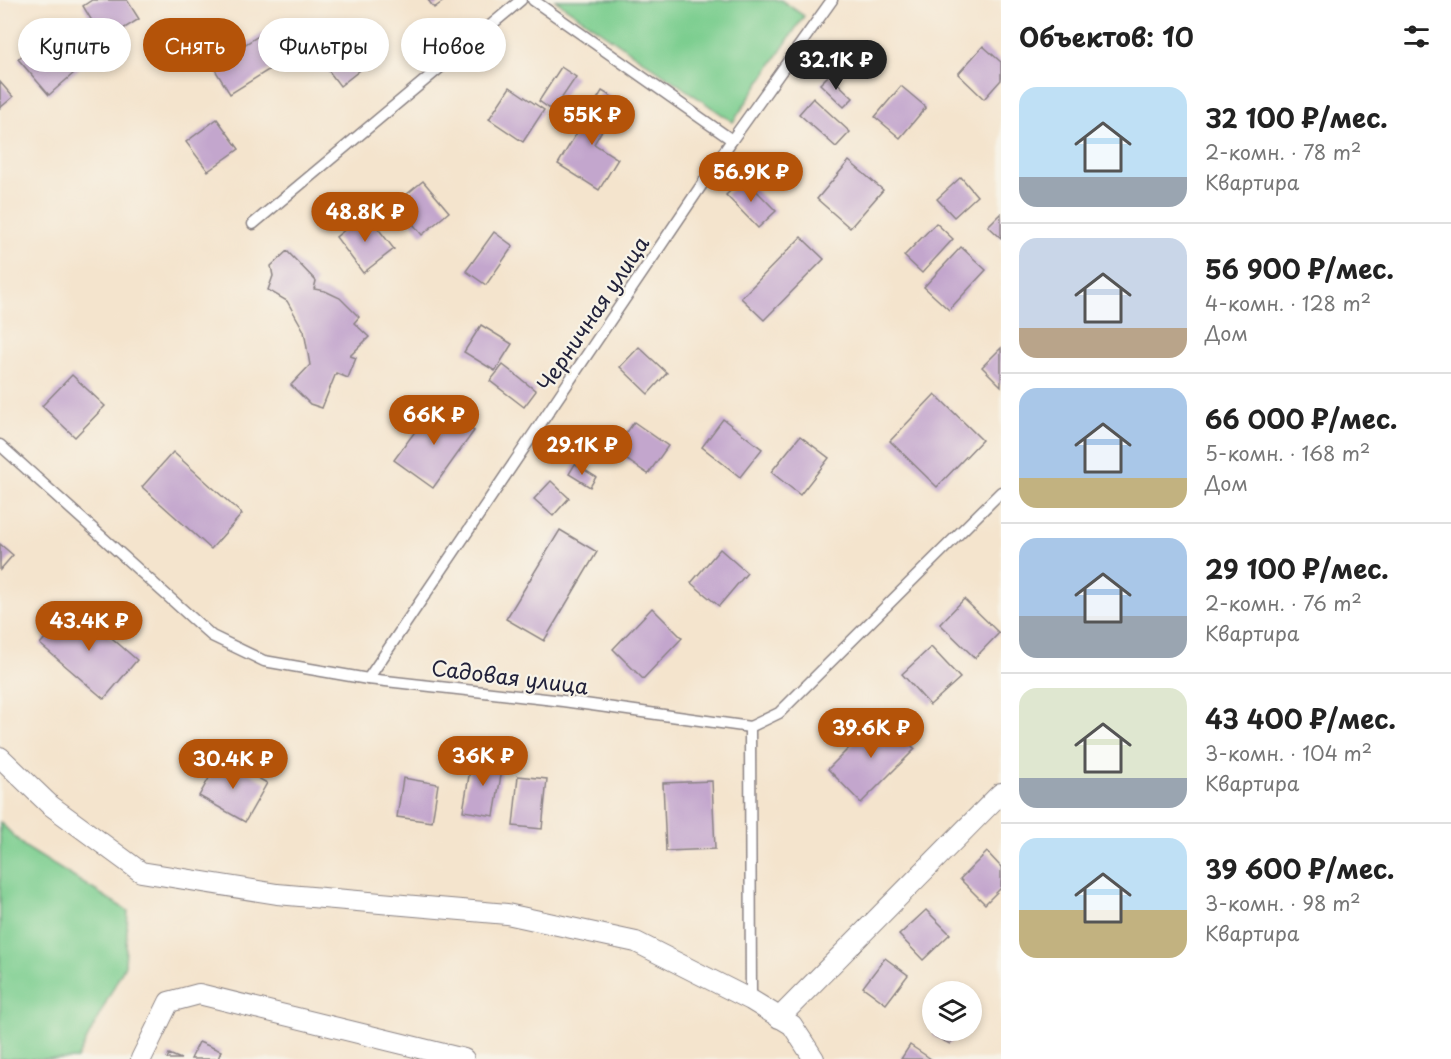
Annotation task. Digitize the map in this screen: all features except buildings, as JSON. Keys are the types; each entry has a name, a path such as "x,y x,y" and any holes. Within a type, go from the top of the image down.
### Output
{"street":[{"path":"0,757 51,805 141,872 277,894 507,914 636,942 751,1000 792,1025 814,1059"},
{"path":"779,1018 1001,793"},
{"path":"141,1059 169,1002 199,994 453,1058"}],"lane":[{"path":"253,224 521,0"},
{"path":"533,0 732,141"},
{"name":"Черничная улица","path":"368,679 732,141 832,0"},
{"name":"Садовая улица","path":"0,445 212,636 264,661 368,679 563,701 750,727"},
{"path":"751,1000 750,727 779,713 1001,492"}],"green space":[{"path":"555,0 781,0 804,16 733,122"},
{"path":"0,822 25,847 128,911 125,965 77,1059 0,1059"}]}
